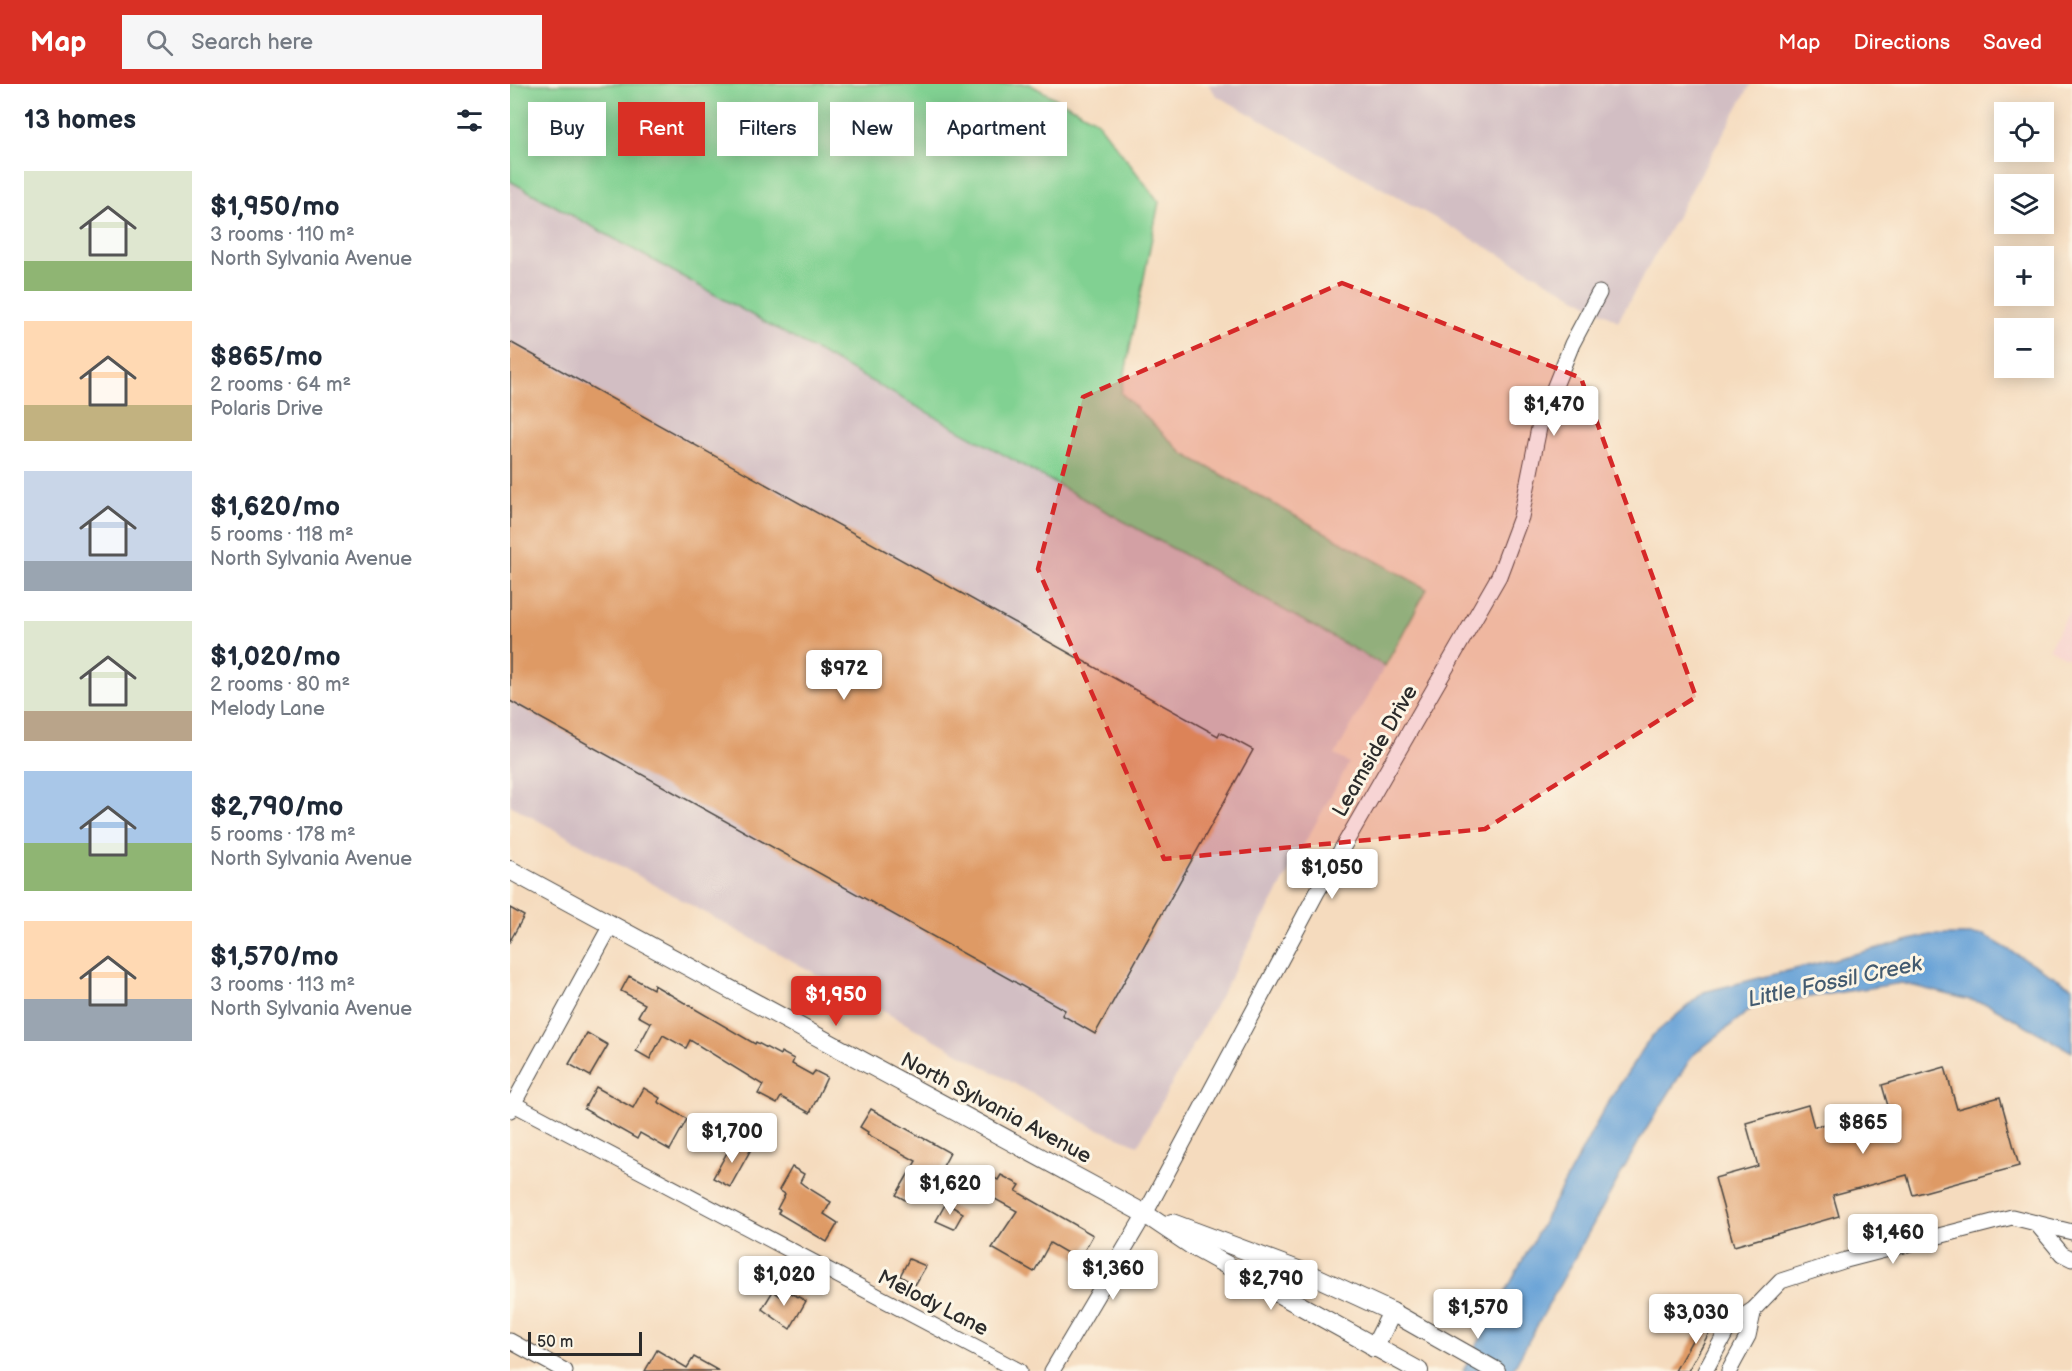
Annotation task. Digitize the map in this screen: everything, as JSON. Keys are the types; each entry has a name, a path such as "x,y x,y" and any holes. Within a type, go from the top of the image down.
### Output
{"street":[{"name":"Leamside Drive","path":"1052,1371 1145,1214 1317,892 1499,576 1521,517 1540,423 1572,344 1599,293"},
{"name":"North Sylvania Avenue","path":"510,870 1145,1214 1194,1247 1419,1371"},
{"path":"511,1106 611,925"},
{"name":"Melody Lane","path":"511,1106 1019,1371"},
{"name":"North Sylvania Avenue","path":"1145,1214 1314,1276 1392,1312 1496,1371"},
{"path":"1705,1371 1730,1325 1754,1309 1781,1281 1836,1263 2012,1217 2072,1232"},
{"path":"2036,1223 2062,1254 2072,1259"},
{"path":"1729,1371 1748,1336 1754,1309"},
{"path":"1374,1348 1392,1312"},
{"path":"510,1341 565,1371"}],"highlighted area":[{"path":"1342,283 1581,378 1696,697 1485,829 1164,859 1038,569 1083,397"}],"shaded area":[{"path":"1208,84 1751,84 1618,321 1216,95"},
{"path":"510,181 1385,666 1335,755 1349,763 1138,1145 1091,1126 510,805"},
{"path":"2072,607 2072,661 2049,648"}],"green space":[{"path":"510,84 1029,84 1062,102 926,102 926,156 1067,156 1067,104 1096,120 1159,202 1121,393 1184,454 1427,589 1385,666 510,181"}],"water":[{"name":"Little Fossil Creek","path":"1930,935 1984,935 2072,987 2072,1052 1990,1005 1902,983 1756,1005 1692,1056 1642,1136 1512,1371 1463,1371 1607,1104 1651,1037 1704,992"}],"building":[{"path":"510,342 1218,736 1220,732 1253,750 1095,1034 1062,1015 1065,1010 510,701"},
{"path":"510,908 524,916 510,941"},
{"path":"629,976 653,989 654,985 755,1044 756,1042 780,1055 781,1052 794,1059 792,1064 812,1075 815,1071 827,1077 810,1113 781,1097 777,1104 758,1094 763,1085 690,1040 686,1048 663,1035 650,1059 636,1051 651,1023 638,1016 645,1004 621,991"},
{"path":"587,1033 608,1045 590,1076 569,1064"},
{"path":"1945,1067 1957,1109 2000,1097 2019,1166 1913,1195 1907,1175 1833,1195 1839,1216 1734,1246 1715,1178 1758,1166 1746,1123 1808,1105 1814,1127 1888,1106 1882,1085"},
{"path":"596,1087 633,1108 644,1088 660,1098 658,1102 687,1119 670,1150 640,1133 637,1139 584,1109"},
{"path":"871,1109 950,1153 941,1170 935,1167 932,1173 925,1169 907,1201 896,1195 916,1161 867,1134 868,1132 860,1127"},
{"path":"734,1140 751,1149 730,1187 713,1178"},
{"path":"792,1167 804,1174 800,1182 831,1202 824,1214 838,1223 827,1242 778,1213 780,1210 777,1209 785,1194 779,1190"},
{"path":"1001,1175 1020,1185 1016,1191 1093,1235 1079,1260 1050,1243 1034,1272 992,1248 1017,1211 984,1193 992,1177 998,1180"},
{"path":"946,1203 963,1213 954,1229 936,1221"},
{"path":"909,1259 926,1266 915,1285 900,1276"},
{"path":"784,1289 806,1301 790,1329 762,1309 773,1291 780,1296"},
{"path":"1705,1317 1715,1322 1688,1371 1675,1371"},
{"path":"657,1350 687,1368 694,1357 719,1371 645,1371"}]}
